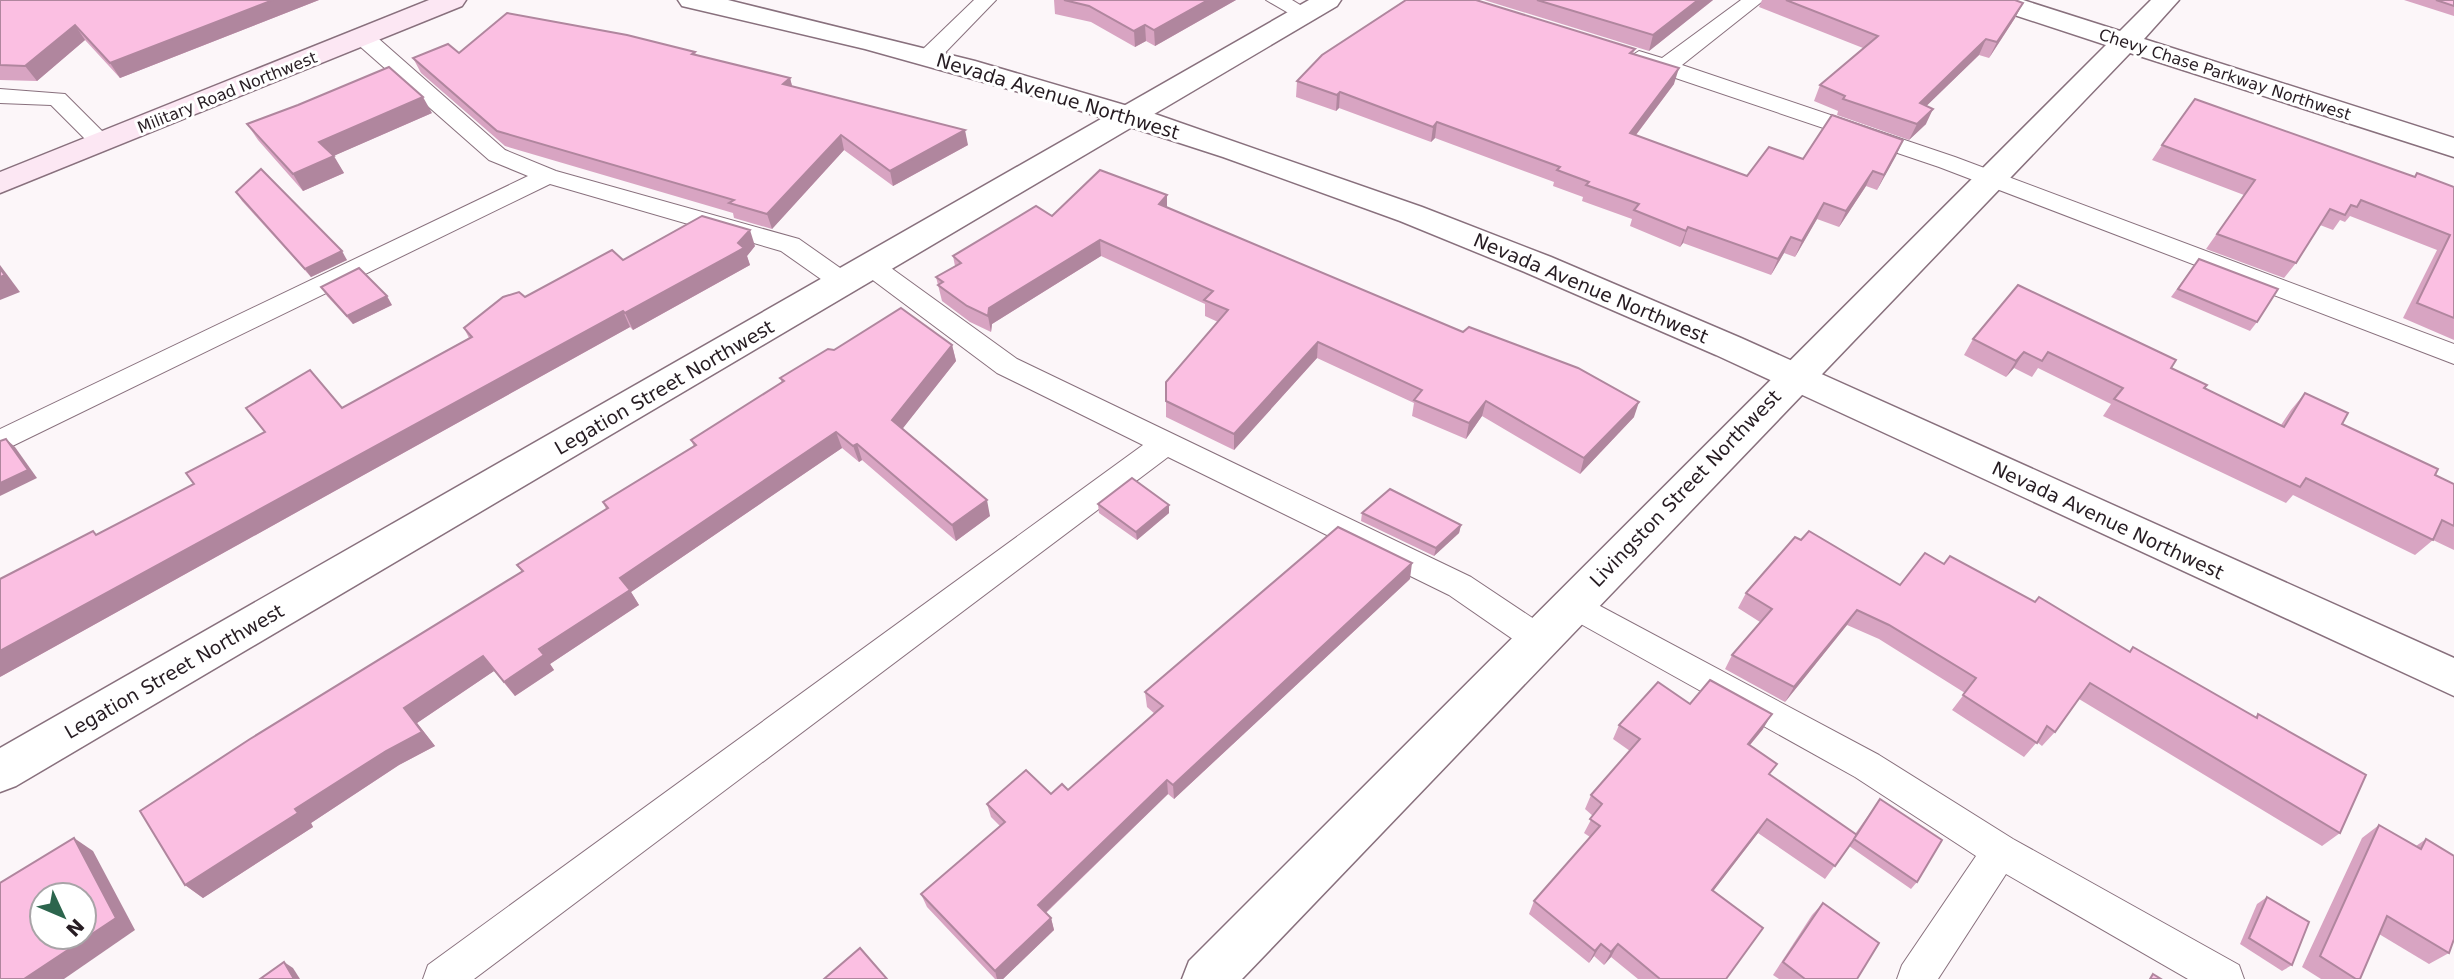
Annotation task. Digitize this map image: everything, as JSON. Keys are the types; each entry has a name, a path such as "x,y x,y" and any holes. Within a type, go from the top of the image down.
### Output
{"main road":[{"name":"Military Road Northwest","path":"0,183 453,0"}],"street":[{"name":"Nevada Avenue Northwest","path":"691,0 928,57 1130,116 1414,215 1601,290 1795,376 2454,678"},
{"name":"Chevy Chase Parkway Northwest","path":"1996,0 2454,148"},
{"name":"Livingston Street Northwest","path":"1207,979 2166,0"},
{"name":"Legation Street Northwest","path":"0,772 1130,116 1303,5"}],"lane":[{"path":"928,57 986,0"},
{"path":"1666,66 1754,0"},
{"path":"363,37 497,155 548,176 790,245 858,275 1007,366 1460,586 1538,639"},
{"path":"1615,51 1666,66 1990,178 2454,354"},
{"path":"0,96 57,99 101,142"},
{"path":"0,441 548,176"},
{"path":"442,979 1168,442"},
{"path":"1572,604 1867,766 2000,851 2225,979"},
{"path":"1916,979 2000,851"}],"building":[{"path":"0,0 273,0 110,63 75,25 25,66 0,65"},
{"path":"1064,0 1208,0 1154,30 1145,25 1134,31 1089,6"},
{"path":"1406,0 1476,0 1635,49 1630,53 1679,68 1630,133 1747,176 1769,147 1803,159 1832,115 1903,140 1884,175 1873,171 1846,211 1824,203 1802,241 1791,237 1778,259 1688,227 1686,231 1634,210 1639,204 1586,185 1589,182 1557,170 1560,167 1437,122 1433,127 1340,92 1337,95 1297,81 1322,55"},
{"path":"1537,0 1698,0 1653,35"},
{"path":"1786,0 2015,0 2023,3 1997,42 1986,39 1920,103 1933,109 1917,124 1843,99 1845,96 1820,85 1878,36"},
{"path":"2436,0 2454,0 2454,6"},
{"path":"507,13 627,35 695,52 692,54 790,78 783,84 965,130 890,171 841,135 767,214 729,203 734,200 497,131 413,58 448,44 459,53"},
{"path":"389,67 423,97 319,142 334,156 293,174 247,124 298,105"},
{"path":"2195,99 2415,177 2417,173 2454,187 2454,318 2417,303 2450,235 2361,200 2357,207 2351,205 2345,215 2330,209 2296,263 2217,234 2255,180 2162,145"},
{"path":"261,169 342,251 305,269 236,192"},
{"path":"1100,170 1167,195 1159,204 1463,332 1469,327 1578,368 1639,402 1584,458 1486,401 1469,423 1414,400 1422,390 1318,342 1234,434 1166,401 1166,382 1228,310 1204,300 1213,291 1100,240 989,308 988,316 967,306 938,285 943,282 936,277 961,263 953,256 1036,206 1052,216"},
{"path":"702,216 750,230 738,243 744,248 625,313 623,311 0,651 0,579 93,531 96,535 194,484 186,473 265,432 246,408 310,370 342,408 472,337 464,328 503,297 519,292 525,297 612,250 623,260"},
{"path":"2199,259 2278,289 2257,322 2178,289"},
{"path":"359,268 387,296 347,316 321,287"},
{"path":"2018,285 2176,360 2171,368 2207,385 2204,388 2284,427 2305,393 2348,413 2342,424 2438,469 2435,475 2454,484 2454,526 2442,520 2433,540 2306,478 2300,487 2114,399 2123,388 2048,352 2042,361 2024,352 2016,361 1973,339"},
{"path":"901,308 952,345 892,420 987,500 952,525 857,444 853,446 836,432 620,578 630,590 539,649 544,655 504,682 483,656 404,708 422,732 386,751 295,809 298,813 185,885 140,811 250,739 523,571 517,565 608,508 603,502 696,445 691,440 784,381 780,378 828,349 834,350"},
{"path":"6,439 28,470 0,483 0,441"},
{"path":"1132,478 1169,505 1136,532 1098,504"},
{"path":"1390,489 1461,525 1436,548 1362,513"},
{"path":"1338,527 1412,563 1173,785 1167,780 1038,905 1051,918 995,971 921,894 1005,822 987,804 1026,770 1051,794 1062,784 1068,790 1163,706 1145,692"},
{"path":"1809,531 1900,585 1925,553 1944,564 1950,556 2035,602 2039,597 2130,652 2133,647 2257,718 2258,714 2366,775 2340,833 2090,683 2055,732 2047,726 2037,743 1963,695 1976,678 1889,625 1857,610 1794,687 1732,655 1772,609 1746,593 1795,537 1801,540"},
{"path":"1710,680 1772,714 1748,744 1777,764 1769,774 1857,835 1835,866 1767,819 1712,890 1763,928 1726,979 1660,979 1618,944 1611,952 1601,944 1595,951 1534,901 1600,826 1590,819 1602,804 1591,795 1640,739 1619,725 1658,682 1690,704"},
{"path":"1880,799 1942,840 1917,882 1854,839"},
{"path":"2379,825 2421,849 2426,839 2454,856 2454,939 2449,953 2387,916 2360,979 2356,979 2320,956"},
{"path":"74,838 97,881 28,881 28,951 66,951 24,979 0,979 0,883"},
{"path":"98,884 116,918 98,930"},
{"path":"2267,897 2309,922 2292,965 2249,938"},
{"path":"1823,903 1879,943 1857,979 1805,979 1783,962"},
{"path":"860,948 887,979 824,979"},
{"path":"284,962 294,979 260,979"}]}
